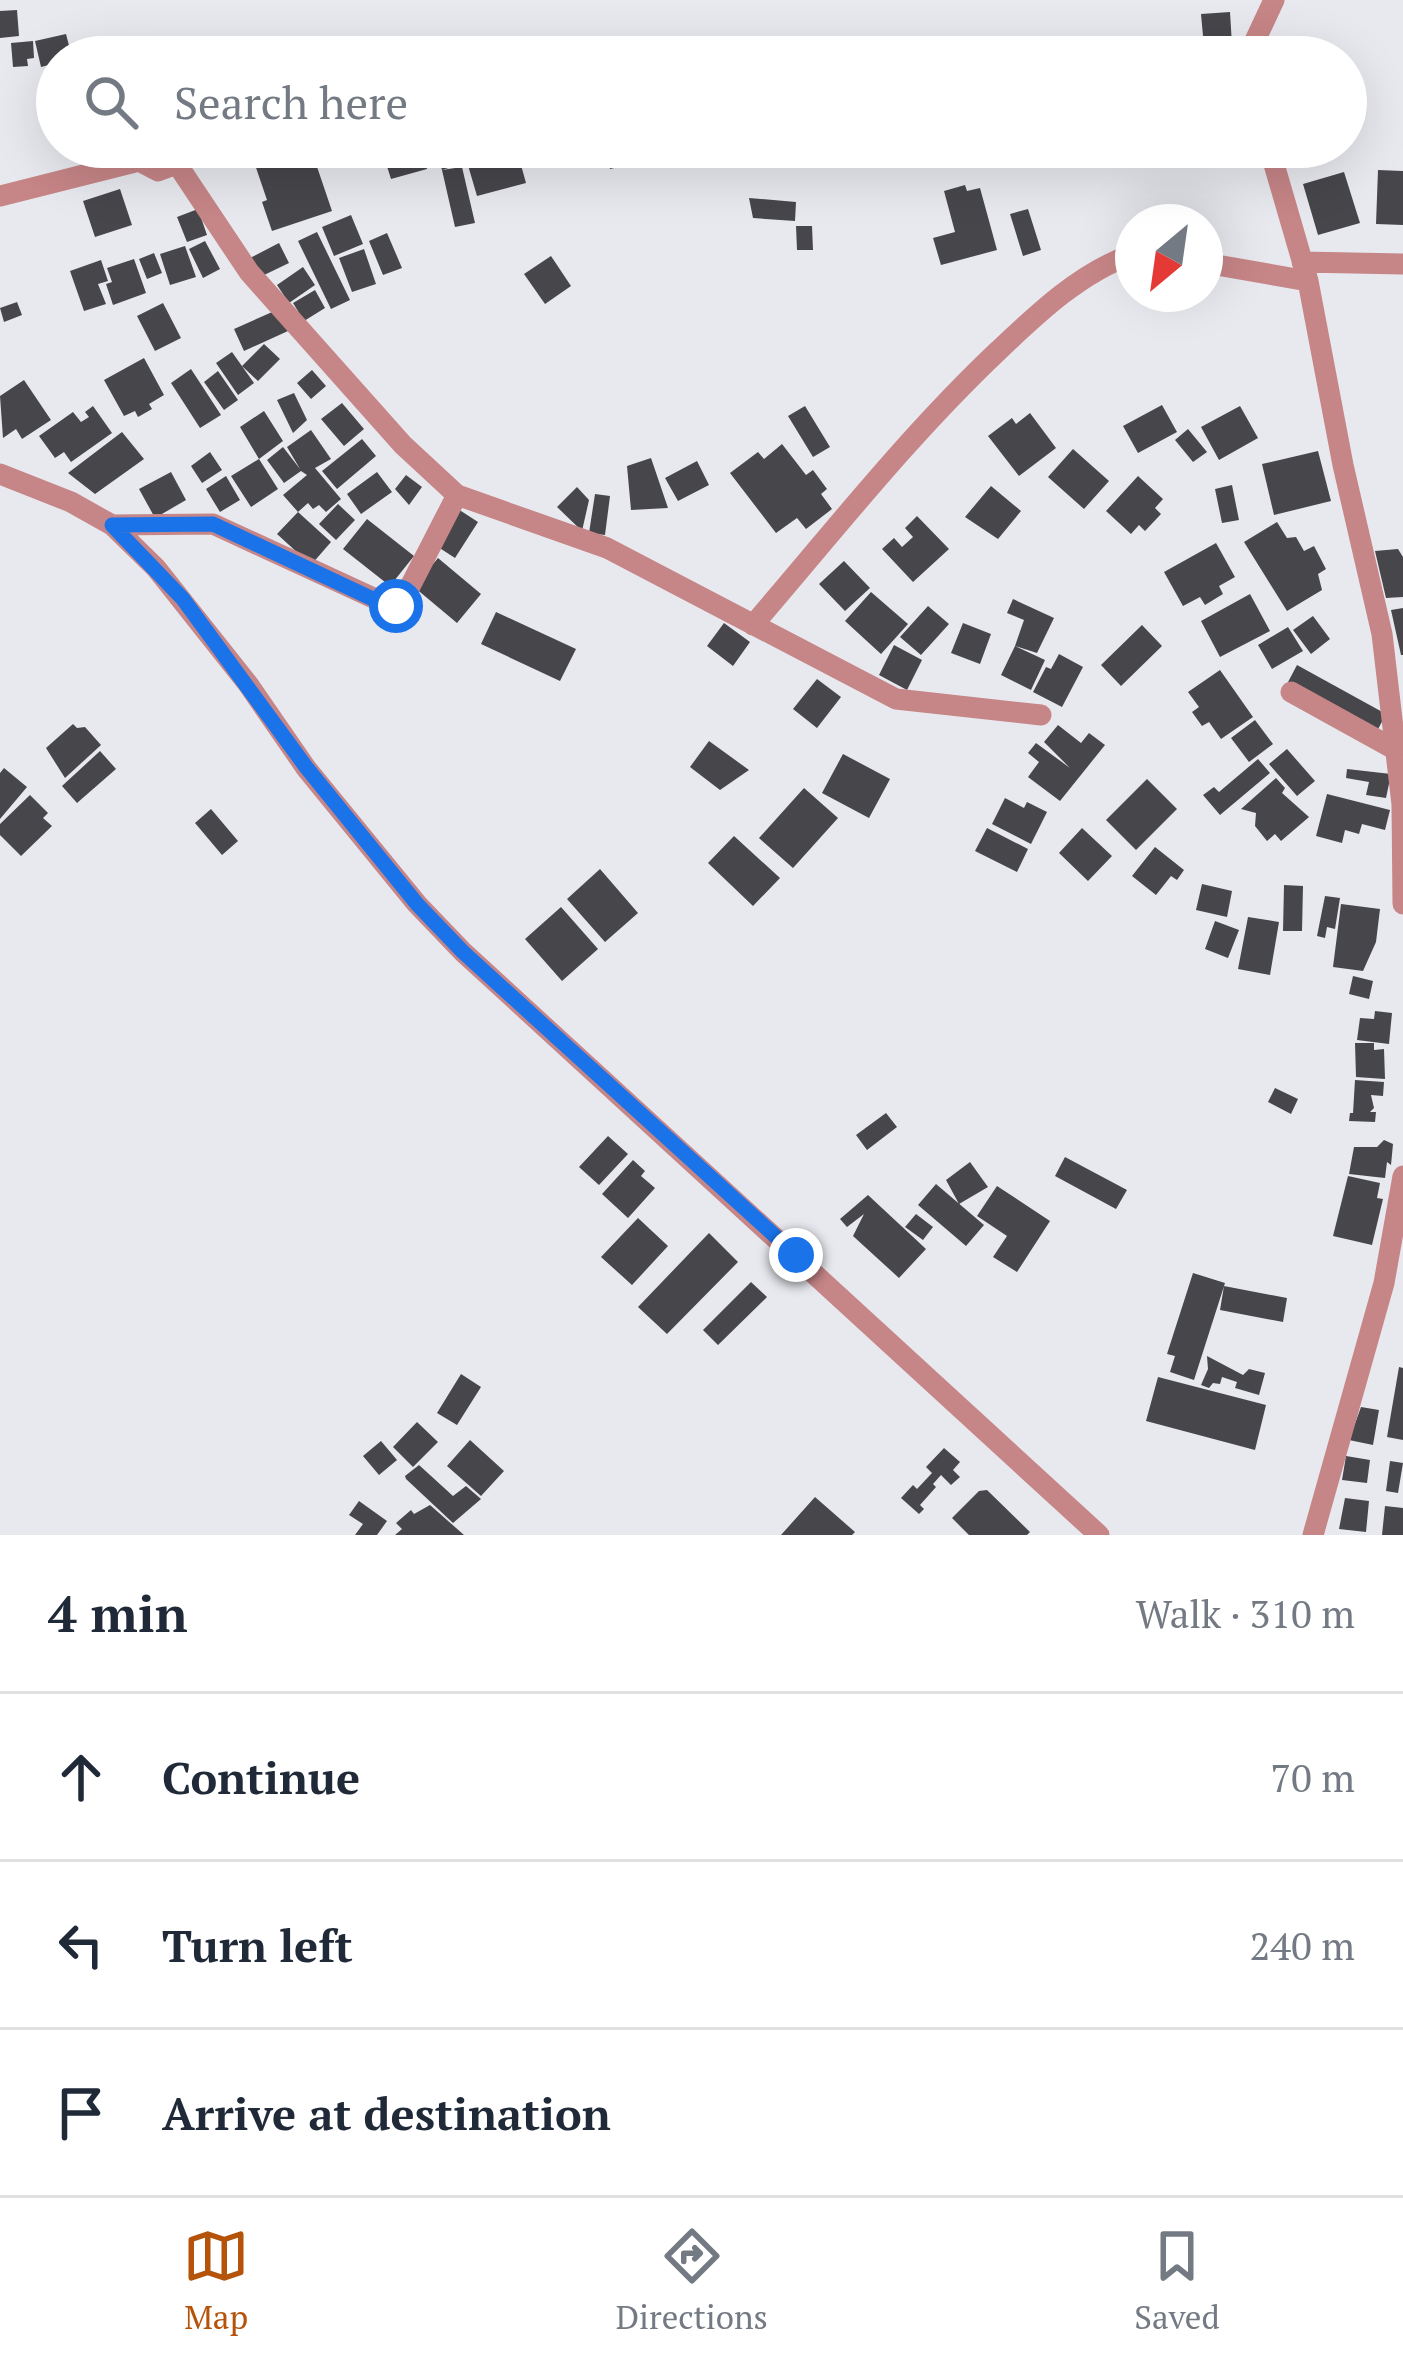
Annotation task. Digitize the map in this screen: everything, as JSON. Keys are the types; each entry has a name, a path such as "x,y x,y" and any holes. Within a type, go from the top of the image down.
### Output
{"street":[{"path":"1257,36 1274,0"},
{"path":"0,196 112,168"},
{"path":"180,168 249,272 403,445 457,495 580,536 896,699 1041,716"},
{"path":"1275,168 1305,272 1382,634 1403,804 1403,904"},
{"path":"753,626 938,407 1034,316 1084,279 1115,263"},
{"path":"1223,265 1305,272 1403,264"},
{"path":"0,474 71,502 112,525 183,599 306,767 417,904 463,952 1099,1535"},
{"path":"112,525 213,524 392,607 402,602 457,495"},
{"path":"1291,692 1396,750"},
{"path":"1313,1535 1394,1285 1403,1176"}],"building":[{"path":"17,10 19,36 0,38 0,11"},
{"path":"1230,12 1231,36 1203,36 1201,14"},
{"path":"33,41 34,58 27,59 28,66 13,67 11,43"},
{"path":"256,168 317,168 332,211 272,231 262,202 267,200"},
{"path":"388,168 427,168 427,169 391,179"},
{"path":"462,168 475,223 455,227 442,170"},
{"path":"469,168 522,168 526,183 477,196"},
{"path":"1378,170 1403,171 1403,225 1376,224"},
{"path":"1344,172 1360,223 1318,235 1303,184"},
{"path":"965,185 967,191 980,188 997,250 941,265 933,238 955,232 944,191"},
{"path":"120,189 132,225 95,237 83,201"},
{"path":"749,198 796,202 795,221 753,218"},
{"path":"198,209 207,235 187,242 177,217"},
{"path":"1028,209 1041,250 1023,256 1010,214"},
{"path":"351,215 363,244 334,256 322,227"},
{"path":"796,226 812,226 813,250 797,250"},
{"path":"317,232 350,300 331,309 298,241"},
{"path":"387,233 402,268 383,275 369,241"},
{"path":"205,241 220,269 203,278 189,249"},
{"path":"279,243 289,263 260,277 250,258"},
{"path":"185,246 196,277 170,285 160,254"},
{"path":"364,249 376,284 352,292 339,258"},
{"path":"154,253 162,273 147,279 139,259"},
{"path":"551,256 571,286 545,304 524,274"},
{"path":"134,259 146,293 113,305 107,268"},
{"path":"101,260 108,281 98,284 106,304 84,311 70,271"},
{"path":"303,267 315,285 289,303 277,285"},
{"path":"315,290 325,308 304,321 293,303"},
{"path":"17,302 22,315 4,322 0,308"},
{"path":"163,303 181,338 155,351 137,316"},
{"path":"279,309 288,331 244,351 234,329"},
{"path":"264,344 280,359 258,381 242,366"},
{"path":"232,352 254,383 238,395 216,363"},
{"path":"144,358 164,395 138,417 135,411 124,416 104,380"},
{"path":"191,369 221,415 200,428 171,383"},
{"path":"312,370 326,386 311,399 297,383"},
{"path":"218,371 238,400 224,410 204,382"},
{"path":"24,380 51,420 22,439 16,429 3,438 0,396"},
{"path":"294,393 307,420 293,433 277,400"},
{"path":"342,403 364,429 344,446 321,419"},
{"path":"1162,405 1177,432 1138,453 1123,426"},
{"path":"93,406 112,433 71,462 64,452 55,458 39,436 73,412 81,422"},
{"path":"805,406 830,447 813,457 788,416"},
{"path":"1240,406 1258,438 1219,460 1201,427"},
{"path":"264,411 283,441 259,459 240,427"},
{"path":"1030,413 1056,448 1019,476 988,436 1012,418 1016,424"},
{"path":"1188,429 1207,452 1193,462 1175,440"},
{"path":"311,430 331,459 315,468 341,499 326,512 308,503 298,512 283,495 307,475 301,471 284,483 267,460 283,447 300,469 287,447"},
{"path":"122,432 144,459 95,494 68,473"},
{"path":"362,439 376,456 337,489 322,471"},
{"path":"782,444 806,475 813,470 827,489 821,494 832,509 806,529 797,518 776,533 730,473 758,452 764,459"},
{"path":"1073,449 1109,481 1084,509 1048,477"},
{"path":"1318,451 1331,501 1274,515 1262,464"},
{"path":"210,452 222,470 202,483 191,466"},
{"path":"651,458 668,508 631,510 627,466"},
{"path":"259,459 278,489 251,507 231,476"},
{"path":"697,461 709,485 678,501 665,478"},
{"path":"171,472 186,500 155,518 139,489"},
{"path":"377,472 392,492 361,514 347,494"},
{"path":"406,475 422,487 409,505 395,489"},
{"path":"226,476 240,500 220,512 206,489"},
{"path":"1138,476 1163,499 1155,508 1161,514 1145,531 1139,525 1131,534 1106,511"},
{"path":"1232,485 1239,520 1222,523 1215,489"},
{"path":"991,486 1021,511 998,539 965,517"},
{"path":"577,487 589,500 582,531 557,507"},
{"path":"595,494 610,496 605,535 589,533"},
{"path":"338,504 355,520 336,540 319,524"},
{"path":"458,509 478,522 455,558 435,545"},
{"path":"298,512 331,542 311,565 277,534"},
{"path":"917,516 949,549 913,582 882,549 894,538 902,547 913,537 905,528"},
{"path":"367,519 414,556 390,586 343,549"},
{"path":"1277,522 1287,538 1296,537 1304,551 1314,546 1326,569 1318,574 1322,590 1287,611 1244,542"},
{"path":"1216,543 1235,577 1219,586 1223,594 1205,605 1200,597 1183,606 1164,572"},
{"path":"1398,549 1403,557 1403,597 1386,598 1375,551"},
{"path":"438,558 481,594 457,623 414,587"},
{"path":"844,561 870,588 845,611 819,584"},
{"path":"871,592 908,624 881,654 845,621"},
{"path":"1250,594 1270,631 1220,657 1201,621"},
{"path":"1013,599 1054,618 1037,653 1015,646 1024,620 1007,613"},
{"path":"928,606 949,624 921,655 900,637"},
{"path":"1403,608 1403,655 1401,655 1391,610"},
{"path":"496,612 576,649 560,681 481,644"},
{"path":"1313,616 1330,639 1311,654 1293,630"},
{"path":"724,623 750,642 733,666 707,646"},
{"path":"963,623 991,634 980,664 951,653"},
{"path":"1142,625 1162,646 1121,686 1101,665"},
{"path":"1288,627 1303,651 1272,669 1258,645"},
{"path":"894,645 922,660 907,690 879,675"},
{"path":"1015,646 1045,660 1031,690 1001,675"},
{"path":"1059,654 1083,667 1062,707 1033,692"},
{"path":"1297,665 1386,714 1376,733 1287,684"},
{"path":"1220,670 1253,717 1221,739 1209,722 1202,726 1192,712 1199,707 1188,692"},
{"path":"817,679 841,697 817,728 793,709"},
{"path":"1255,720 1273,744 1249,762 1231,738"},
{"path":"73,724 85,727 101,745 65,778 46,748"},
{"path":"1058,725 1081,743 1089,733 1105,745 1060,801 1028,777 1039,762 1028,753 1036,743 1070,768 1044,742"},
{"path":"709,741 749,770 720,790 690,767"},
{"path":"1287,749 1315,781 1297,796 1269,764"},
{"path":"100,751 116,769 77,803 62,786"},
{"path":"843,754 890,779 869,818 822,793"},
{"path":"1258,759 1270,773 1220,815 1203,795 1214,787 1219,792"},
{"path":"4,768 27,787 0,819 0,773"},
{"path":"1347,769 1391,774 1386,798 1366,795 1369,782 1346,778"},
{"path":"1276,778 1285,788 1282,793 1309,817 1281,841 1275,834 1267,841 1255,826 1256,813 1241,809"},
{"path":"1147,779 1177,809 1136,850 1106,820"},
{"path":"804,788 838,818 793,868 759,838"},
{"path":"1327,794 1390,810 1385,830 1362,824 1359,834 1345,830 1342,843 1316,836"},
{"path":"30,795 48,813 43,818 52,826 21,856 0,835 0,824"},
{"path":"1005,798 1047,812 1031,844 992,824"},
{"path":"211,809 238,841 222,855 195,823"},
{"path":"987,828 1028,849 1017,872 975,851"},
{"path":"1082,828 1112,856 1088,881 1059,853"},
{"path":"734,836 780,878 753,906 708,863"},
{"path":"1155,847 1184,870 1177,880 1171,876 1156,895 1132,876"},
{"path":"600,869 638,913 605,942 567,899"},
{"path":"1202,884 1232,891 1227,917 1196,910"},
{"path":"1284,885 1303,886 1302,931 1283,931"},
{"path":"1325,896 1340,898 1335,929 1327,927 1325,938 1317,936"},
{"path":"1341,904 1380,909 1376,942 1363,971 1333,967"},
{"path":"561,907 598,949 562,981 525,939"},
{"path":"1248,917 1279,922 1270,975 1238,969"},
{"path":"1215,921 1239,930 1228,958 1205,949"},
{"path":"1353,976 1373,981 1369,999 1349,994"},
{"path":"1375,1011 1392,1013 1389,1044 1357,1040 1360,1018 1374,1019"},
{"path":"1355,1043 1374,1043 1374,1050 1384,1049 1385,1079 1356,1077"},
{"path":"1355,1080 1384,1082 1383,1096 1371,1095 1375,1122 1349,1121"},
{"path":"1275,1088 1298,1099 1291,1114 1268,1102"},
{"path":"886,1113 897,1127 867,1150 856,1135"},
{"path":"608,1136 628,1154 599,1185 579,1167"},
{"path":"1384,1140 1393,1144 1385,1178 1349,1174 1354,1147 1377,1147"},
{"path":"1065,1157 1127,1190 1116,1209 1055,1176"},
{"path":"633,1160 655,1188 628,1218 602,1194"},
{"path":"970,1162 988,1187 959,1204 946,1180"},
{"path":"1348,1176 1380,1183 1377,1198 1383,1199 1372,1245 1333,1236"},
{"path":"936,1184 984,1225 966,1246 918,1205"},
{"path":"997,1186 1050,1221 1017,1272 993,1257 1007,1236 977,1216"},
{"path":"868,1195 926,1249 899,1278 853,1236 864,1214 847,1227 840,1219"},
{"path":"916,1214 933,1227 923,1240 905,1227"},
{"path":"638,1218 668,1246 632,1285 601,1257"},
{"path":"709,1233 738,1262 667,1334 638,1307"},
{"path":"1193,1273 1225,1283 1194,1380 1170,1372 1175,1356 1167,1354"},
{"path":"751,1282 767,1297 718,1345 703,1330"},
{"path":"1224,1286 1287,1298 1283,1322 1220,1310"},
{"path":"1207,1356 1243,1375 1249,1369 1265,1373 1259,1395 1235,1388 1237,1382 1222,1377 1220,1384 1201,1385 1208,1369"},
{"path":"1399,1367 1403,1368 1403,1440 1387,1437"},
{"path":"461,1374 481,1387 457,1425 437,1413"},
{"path":"1158,1377 1266,1405 1255,1450 1146,1421"},
{"path":"1361,1407 1379,1410 1373,1445 1349,1440"},
{"path":"417,1422 438,1442 413,1467 393,1447"},
{"path":"470,1440 504,1471 481,1496 447,1466"},
{"path":"381,1441 397,1460 379,1475 363,1456"},
{"path":"944,1448 960,1462 953,1470 960,1477 951,1485 941,1475 919,1514 901,1498 932,1473 926,1467"},
{"path":"1346,1456 1370,1460 1367,1483 1342,1480"},
{"path":"1390,1461 1403,1463 1398,1493 1386,1491"},
{"path":"419,1465 453,1496 466,1486 481,1499 453,1523 406,1479"},
{"path":"987,1490 1030,1532 1027,1535 969,1535 952,1518 979,1491"},
{"path":"815,1497 855,1532 781,1535"},
{"path":"1345,1498 1369,1501 1366,1532 1339,1529"},
{"path":"359,1501 387,1521 377,1535 355,1535 363,1524 349,1515"},
{"path":"430,1505 464,1535 395,1535 402,1529 396,1523 411,1510 414,1514"},
{"path":"1385,1506 1403,1508 1403,1535 1382,1535"}],"route":[{"path":"396,606 320,576 213,524 112,525 183,599 306,767 417,904 463,952 796,1255"}]}
